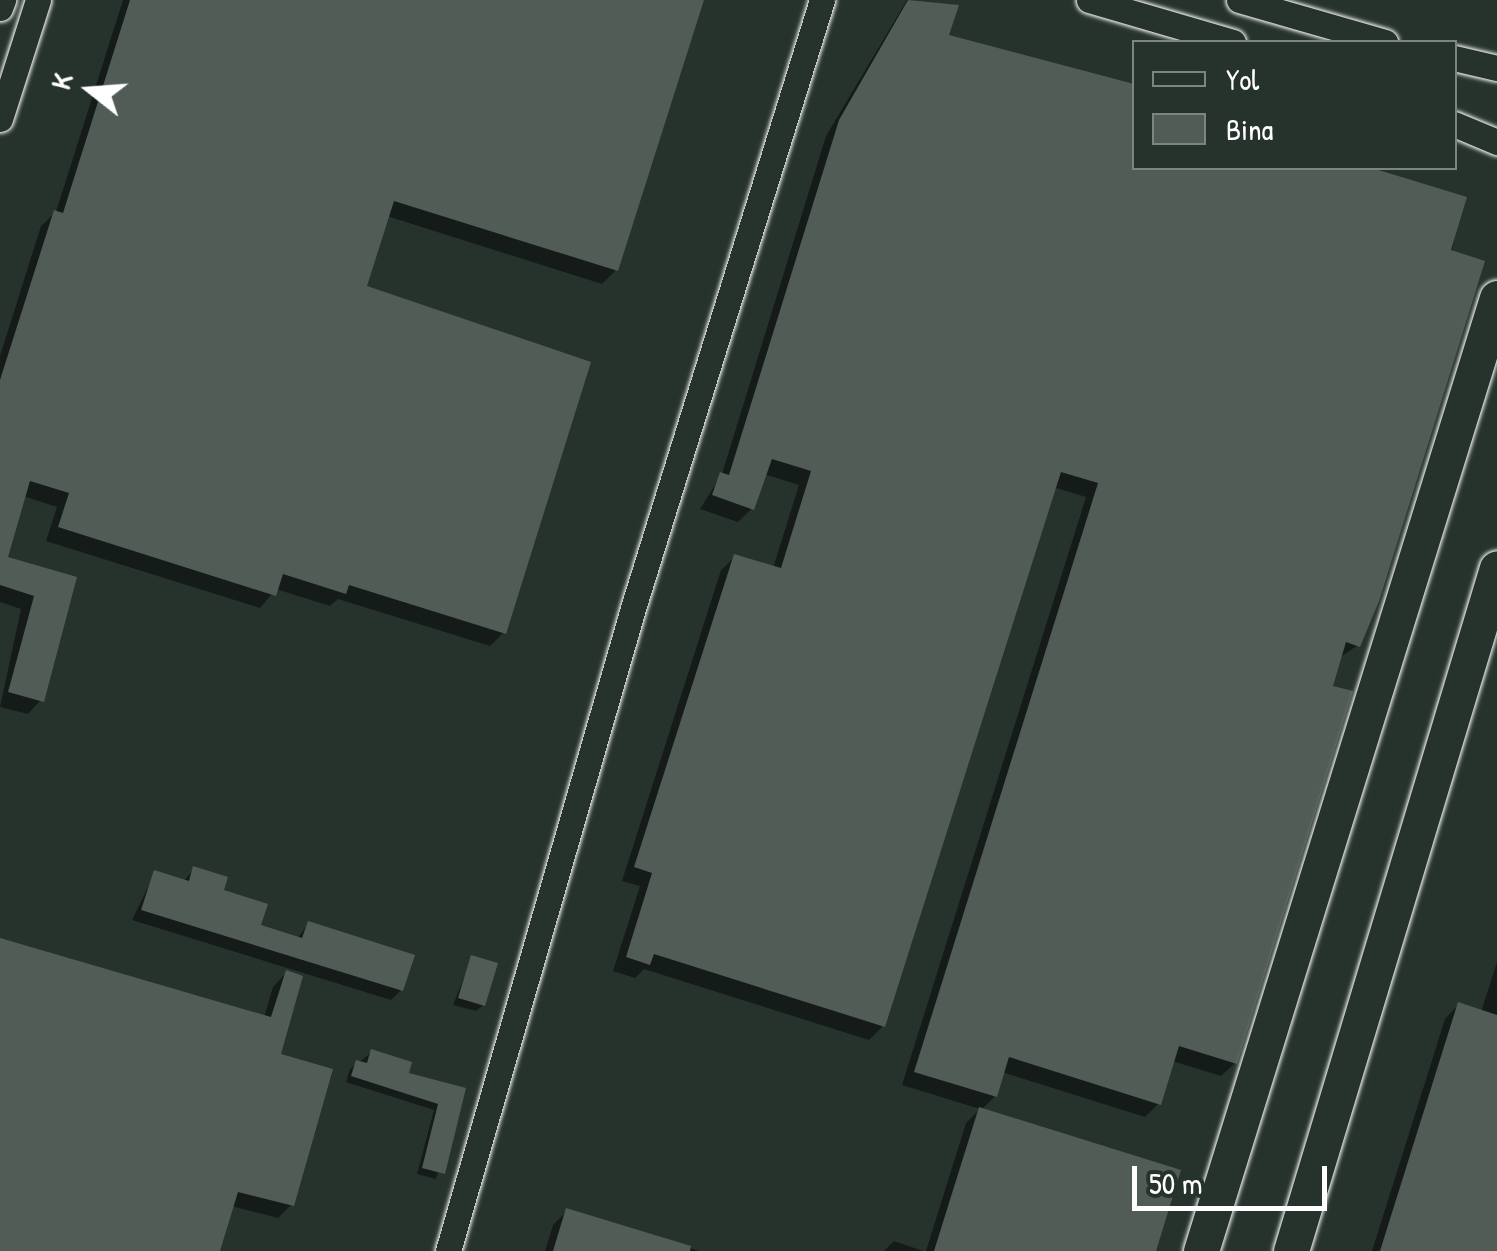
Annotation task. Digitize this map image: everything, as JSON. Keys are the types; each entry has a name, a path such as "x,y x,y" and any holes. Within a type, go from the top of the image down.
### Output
{"street":[{"path":"0,8 2,0"},
{"path":"0,119 38,0"},
{"path":"448,1251 640,586 786,100 822,0"},
{"path":"1089,0 1225,40"},
{"path":"1238,0 1378,40"},
{"path":"1457,59 1497,68"},
{"path":"1457,125 1497,142"},
{"path":"1201,1251 1497,298"},
{"path":"1291,1251 1497,568"}],"building":[{"path":"130,0 704,0 618,271 394,201 367,286 591,362 506,634 349,585 346,594 283,574 276,596 58,527 69,493 30,481 8,557 77,577 44,702 8,692 34,596 0,585 0,380 54,210 63,213"},
{"path":"908,0 959,5 949,35 1132,83 1132,170 1379,170 1467,197 1451,250 1485,261 1379,601 1360,647 1346,642 1333,686 1353,691 1237,1064 1179,1046 1161,1105 1009,1057 997,1097 914,1072 1098,483 1061,472 885,1027 654,954 650,965 626,957 652,873 634,867 734,554 781,568 811,471 772,459 754,510 712,495 720,472 729,475 839,120"},
{"path":"193,866 228,877 224,890 268,904 261,925 302,938 308,921 415,955 403,991 141,910 154,870 189,881"},
{"path":"0,938 271,1017 286,970 303,976 281,1054 333,1069 294,1206 238,1192 220,1251 0,1251"},
{"path":"471,955 498,963 485,1006 458,998"},
{"path":"1458,1002 1497,1015 1497,1251 1380,1251"},
{"path":"371,1049 412,1062 409,1073 466,1088 445,1174 422,1168 438,1104 351,1076 356,1060 367,1063"},
{"path":"979,1107 1181,1170 1156,1251 934,1251"},
{"path":"566,1208 691,1246 690,1251 553,1251"}]}
